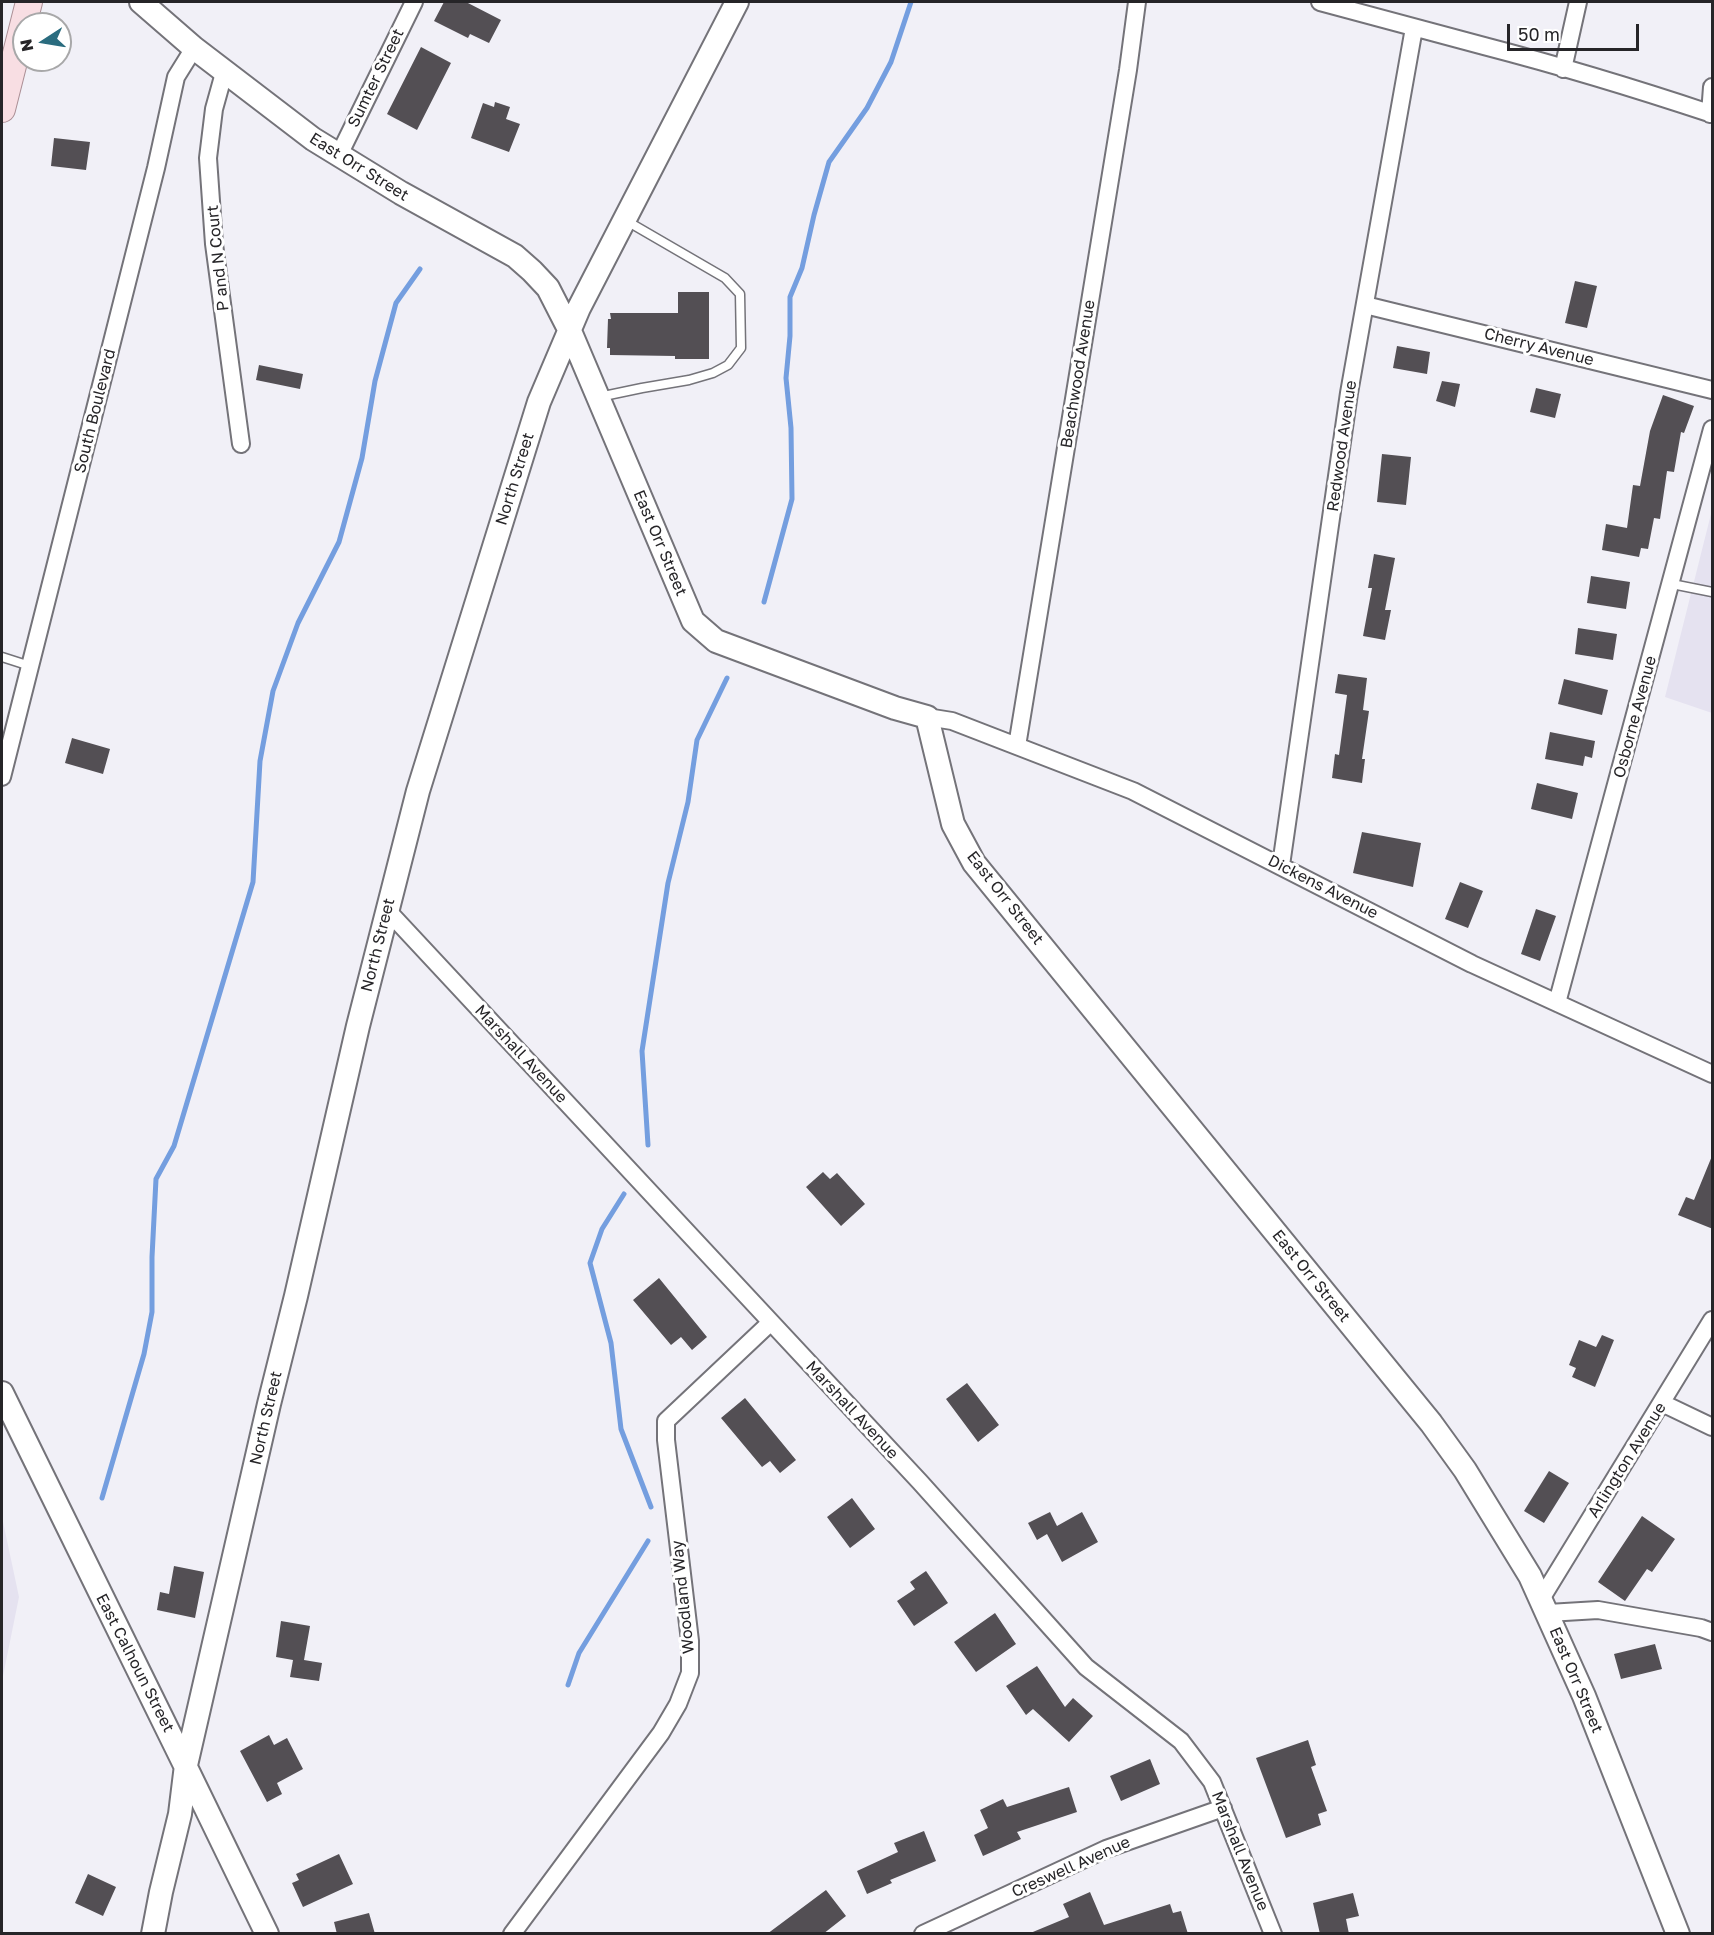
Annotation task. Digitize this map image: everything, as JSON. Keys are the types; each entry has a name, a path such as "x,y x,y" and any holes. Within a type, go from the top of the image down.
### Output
{"main road":[{"path":"2,109 29,2"}],"street":[{"name":"East Orr Street","path":"141,2 224,73 313,139 401,193 515,256 548,288 570,331 693,621 716,641 895,708 927,717 953,824 974,863 1431,1423 1465,1470 1530,1576 1545,1606 1584,1696 1678,1934"},
{"name":"Sumter Street","path":"339,155 414,2"},
{"name":"North Street","path":"153,1934 180,1814 186,1765 269,1404 358,1026 418,790 539,402 579,308 737,2"},
{"name":"Beachwood Avenue","path":"1017,746 1056,518 1137,2"},
{"path":"1320,2 1654,95 1711,114 1713,87"},
{"path":"1563,69 1578,2"},
{"name":"Redwood Avenue","path":"1281,865 1349,393 1414,28"},
{"name":"South Boulevard","path":"2,777 156,168 176,77 194,48"},
{"name":"P and N Court","path":"224,73 214,109 208,158 214,244 241,444"},
{"name":"Cherry Avenue","path":"1365,305 1713,390"},
{"name":"Osborne Avenue","path":"1557,1003 1713,429"},
{"name":"Dickens Avenue","path":"927,717 952,721 1133,791 1472,964 1713,1074"},
{"name":"Marshall Avenue","path":"387,910 920,1482 1086,1667 1180,1741 1212,1782 1274,1934"},
{"name":"Arlington Avenue","path":"1545,1606 1662,1403 1713,1320"},
{"name":"Woodland Way","path":"512,1934 661,1733 678,1704 690,1672 690,1641 666,1440 666,1421 771,1322"},
{"name":"East Calhoun Street","path":"2,1393 267,1934"},
{"path":"1662,1403 1713,1427"},
{"path":"1545,1606 1598,1610 1713,1632"},
{"name":"Creswell Avenue","path":"923,1934 1106,1849 1222,1808"}],"lane":[{"path":"598,398 713,374 728,364 741,348 740,294 725,278 625,220"},
{"path":"1672,584 1713,592"},
{"path":"2,657 30,666"}],"shaded area":[{"path":"1712,510 1712,713 1665,697"},
{"path":"2,1517 19,1597 2,1681"}],"building":[{"path":"444,2 466,2 501,20 489,43 470,34 468,38 434,21"},
{"path":"421,47 451,63 417,130 387,114"},
{"path":"495,102 510,107 506,119 520,124 509,152 471,138 483,103 494,107"},
{"path":"54,138 90,142 86,170 51,166"},
{"path":"1575,281 1597,286 1587,328 1565,323"},
{"path":"678,292 709,292 709,359 610,355 610,348 607,348 610,313 678,313"},
{"path":"1397,346 1430,352 1427,374 1393,368"},
{"path":"259,365 303,374 300,389 256,380"},
{"path":"1442,381 1460,384 1455,407 1436,401"},
{"path":"1536,388 1561,394 1555,418 1530,412"},
{"path":"1663,395 1694,406 1684,433 1681,432 1674,472 1667,471 1660,519 1654,518 1648,549 1641,548 1639,557 1602,550 1606,524 1627,528 1633,485 1640,486 1650,431"},
{"path":"1382,454 1411,457 1406,505 1377,502"},
{"path":"1374,554 1395,558 1385,610 1391,610 1385,640 1363,636 1372,588 1368,588"},
{"path":"1591,576 1630,582 1626,609 1587,603"},
{"path":"1578,628 1617,634 1613,660 1575,654"},
{"path":"1338,674 1367,678 1363,710 1369,711 1362,759 1365,759 1362,783 1332,778 1335,754 1339,755 1347,695 1335,693"},
{"path":"1564,679 1608,690 1602,715 1558,704"},
{"path":"1550,732 1595,741 1592,758 1585,756 1583,766 1545,759"},
{"path":"72,738 110,749 103,774 65,763"},
{"path":"1537,783 1578,793 1572,819 1531,809"},
{"path":"1362,832 1421,843 1413,887 1353,873"},
{"path":"1460,882 1483,891 1468,928 1445,919"},
{"path":"1536,909 1556,916 1540,961 1521,954"},
{"path":"1712,1156 1713,1229 1678,1215 1686,1197 1694,1200"},
{"path":"823,1172 830,1179 837,1173 865,1204 841,1226 806,1187"},
{"path":"659,1278 707,1337 692,1350 681,1337 671,1345 633,1300"},
{"path":"1602,1335 1614,1340 1595,1387 1572,1377 1576,1368 1569,1365 1579,1340 1596,1347"},
{"path":"967,1383 999,1425 978,1442 946,1399"},
{"path":"745,1398 796,1460 780,1473 770,1461 762,1467 721,1418"},
{"path":"1549,1471 1569,1483 1544,1523 1524,1511"},
{"path":"852,1498 875,1529 850,1548 827,1517"},
{"path":"1050,1512 1057,1526 1082,1512 1098,1542 1062,1562 1047,1534 1037,1540 1028,1523"},
{"path":"1642,1516 1675,1539 1652,1572 1647,1569 1625,1601 1598,1582"},
{"path":"174,1566 204,1572 195,1618 157,1610 160,1592 169,1594"},
{"path":"926,1571 948,1603 914,1626 897,1601 915,1589 910,1582"},
{"path":"995,1613 1016,1644 976,1672 954,1642"},
{"path":"281,1621 310,1626 304,1660 322,1663 319,1681 290,1677 293,1660 276,1657"},
{"path":"1655,1644 1662,1669 1621,1679 1614,1654"},
{"path":"1037,1666 1065,1707 1073,1698 1093,1716 1069,1742 1033,1709 1026,1715 1006,1686"},
{"path":"269,1735 274,1745 287,1738 303,1769 277,1783 282,1794 267,1802 240,1751"},
{"path":"1308,1740 1316,1765 1311,1767 1327,1811 1318,1814 1321,1825 1286,1838 1256,1758"},
{"path":"1150,1759 1160,1784 1121,1801 1110,1776"},
{"path":"1069,1787 1077,1812 1017,1832 1021,1839 983,1856 974,1835 988,1828 980,1810 1003,1799 1007,1807"},
{"path":"924,1831 936,1861 890,1880 892,1883 867,1894 857,1871 898,1852 894,1843"},
{"path":"339,1854 353,1884 303,1907 292,1883 299,1880 296,1874"},
{"path":"88,1874 116,1887 103,1916 75,1903"},
{"path":"826,1890 846,1916 823,1934 767,1934"},
{"path":"1090,1892 1104,1925 1170,1904 1173,1913 1181,1911 1188,1934 1028,1934 1069,1917 1063,1904"},
{"path":"1353,1893 1359,1916 1346,1919 1349,1934 1320,1934 1313,1903"},
{"path":"369,1913 375,1934 337,1934 334,1922"}],"waterway":[{"path":"764,602 792,499 791,428 786,378 790,336 790,297 802,268 829,162 867,108 891,62 911,2"},
{"path":"102,1498 144,1354 152,1312 156,1179 174,1146 253,882 260,761 273,691 298,623 339,542 362,458 375,381 396,303 420,269"},
{"path":"648,1145 642,1051 668,883 688,802 697,740 727,678"},
{"path":"624,1194 602,1229 590,1263 611,1343 621,1429 651,1507"},
{"path":"568,1685 579,1653 648,1541"}]}
